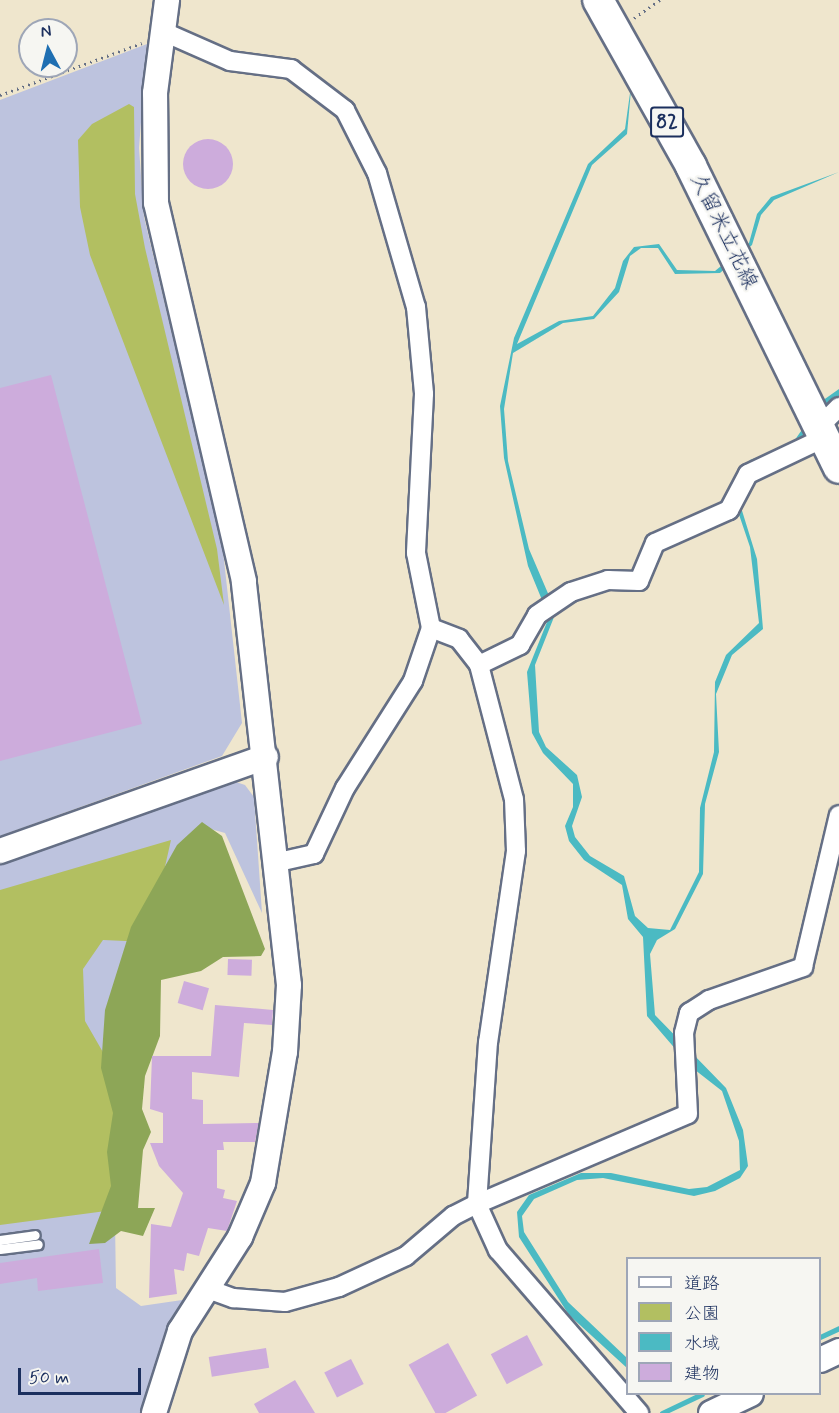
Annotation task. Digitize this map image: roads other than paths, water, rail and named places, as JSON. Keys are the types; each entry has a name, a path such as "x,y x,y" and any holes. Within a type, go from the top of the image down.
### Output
{"main road":[{"name":"久留米立花線","path":"598,0 828,423 839,468"}],"street":[{"path":"154,1413 180,1331 240,1237 263,1183 285,1052 289,985 274,863 266,757 243,581 156,203 157,36 167,0"},
{"path":"157,36 230,61 291,69 345,110 377,173 416,307 424,394 416,553 430,628 413,681 345,788 314,854 274,863"},
{"path":"479,665 520,645 537,615 570,592 608,580 639,581 655,543 729,509 748,474 828,423"},
{"path":"430,628 459,639 479,665 514,799 516,851 488,1042 477,1204 498,1250 639,1413"},
{"path":"0,851 266,757"},
{"path":"208,1289 233,1298 285,1302 339,1287 406,1256 453,1216 477,1204 688,1114 684,1041 689,1013 709,1000 803,967 839,816"},
{"path":"821,1359 839,1351"},
{"path":"711,1413 749,1395"}],"lane":[{"path":"0,1240 37,1240 0,1249"}],"water":[{"path":"632,79 627,134 592,165 517,344 559,321 593,316 615,288 623,261 634,247 659,244 677,270 715,271 749,243 757,214 771,197 839,172 774,200 761,215 752,245 720,273 675,274 658,248 641,248 630,256 619,292 594,319 563,323 513,353 504,409 508,461 529,549 556,612 535,665 539,732 546,747 577,775 582,797 572,826 575,837 590,856 624,876 635,916 648,928 670,930 699,872 700,808 714,752 715,682 726,655 759,623 750,547 730,488 750,460 792,444 822,401 839,389 839,399 811,435 735,488 757,559 763,629 732,655 716,694 719,752 705,804 703,874 675,929 657,940 650,954 655,1015 726,1088 743,1130 748,1166 740,1178 715,1191 694,1196 603,1178 577,1180 534,1199 522,1216 524,1232 568,1302 626,1357 626,1367 569,1315 519,1237 517,1212 529,1195 581,1173 611,1173 689,1189 707,1187 740,1170 739,1141 722,1091 690,1066 647,1016 643,937 628,919 622,885 584,860 569,841 565,826 573,807 573,784 543,753 532,733 527,672 549,617 528,566 504,458 500,406 514,338 588,164 625,129"}],"waterway":[{"path":"821,1337 839,1328"},
{"path":"662,1413 700,1395"}]}
